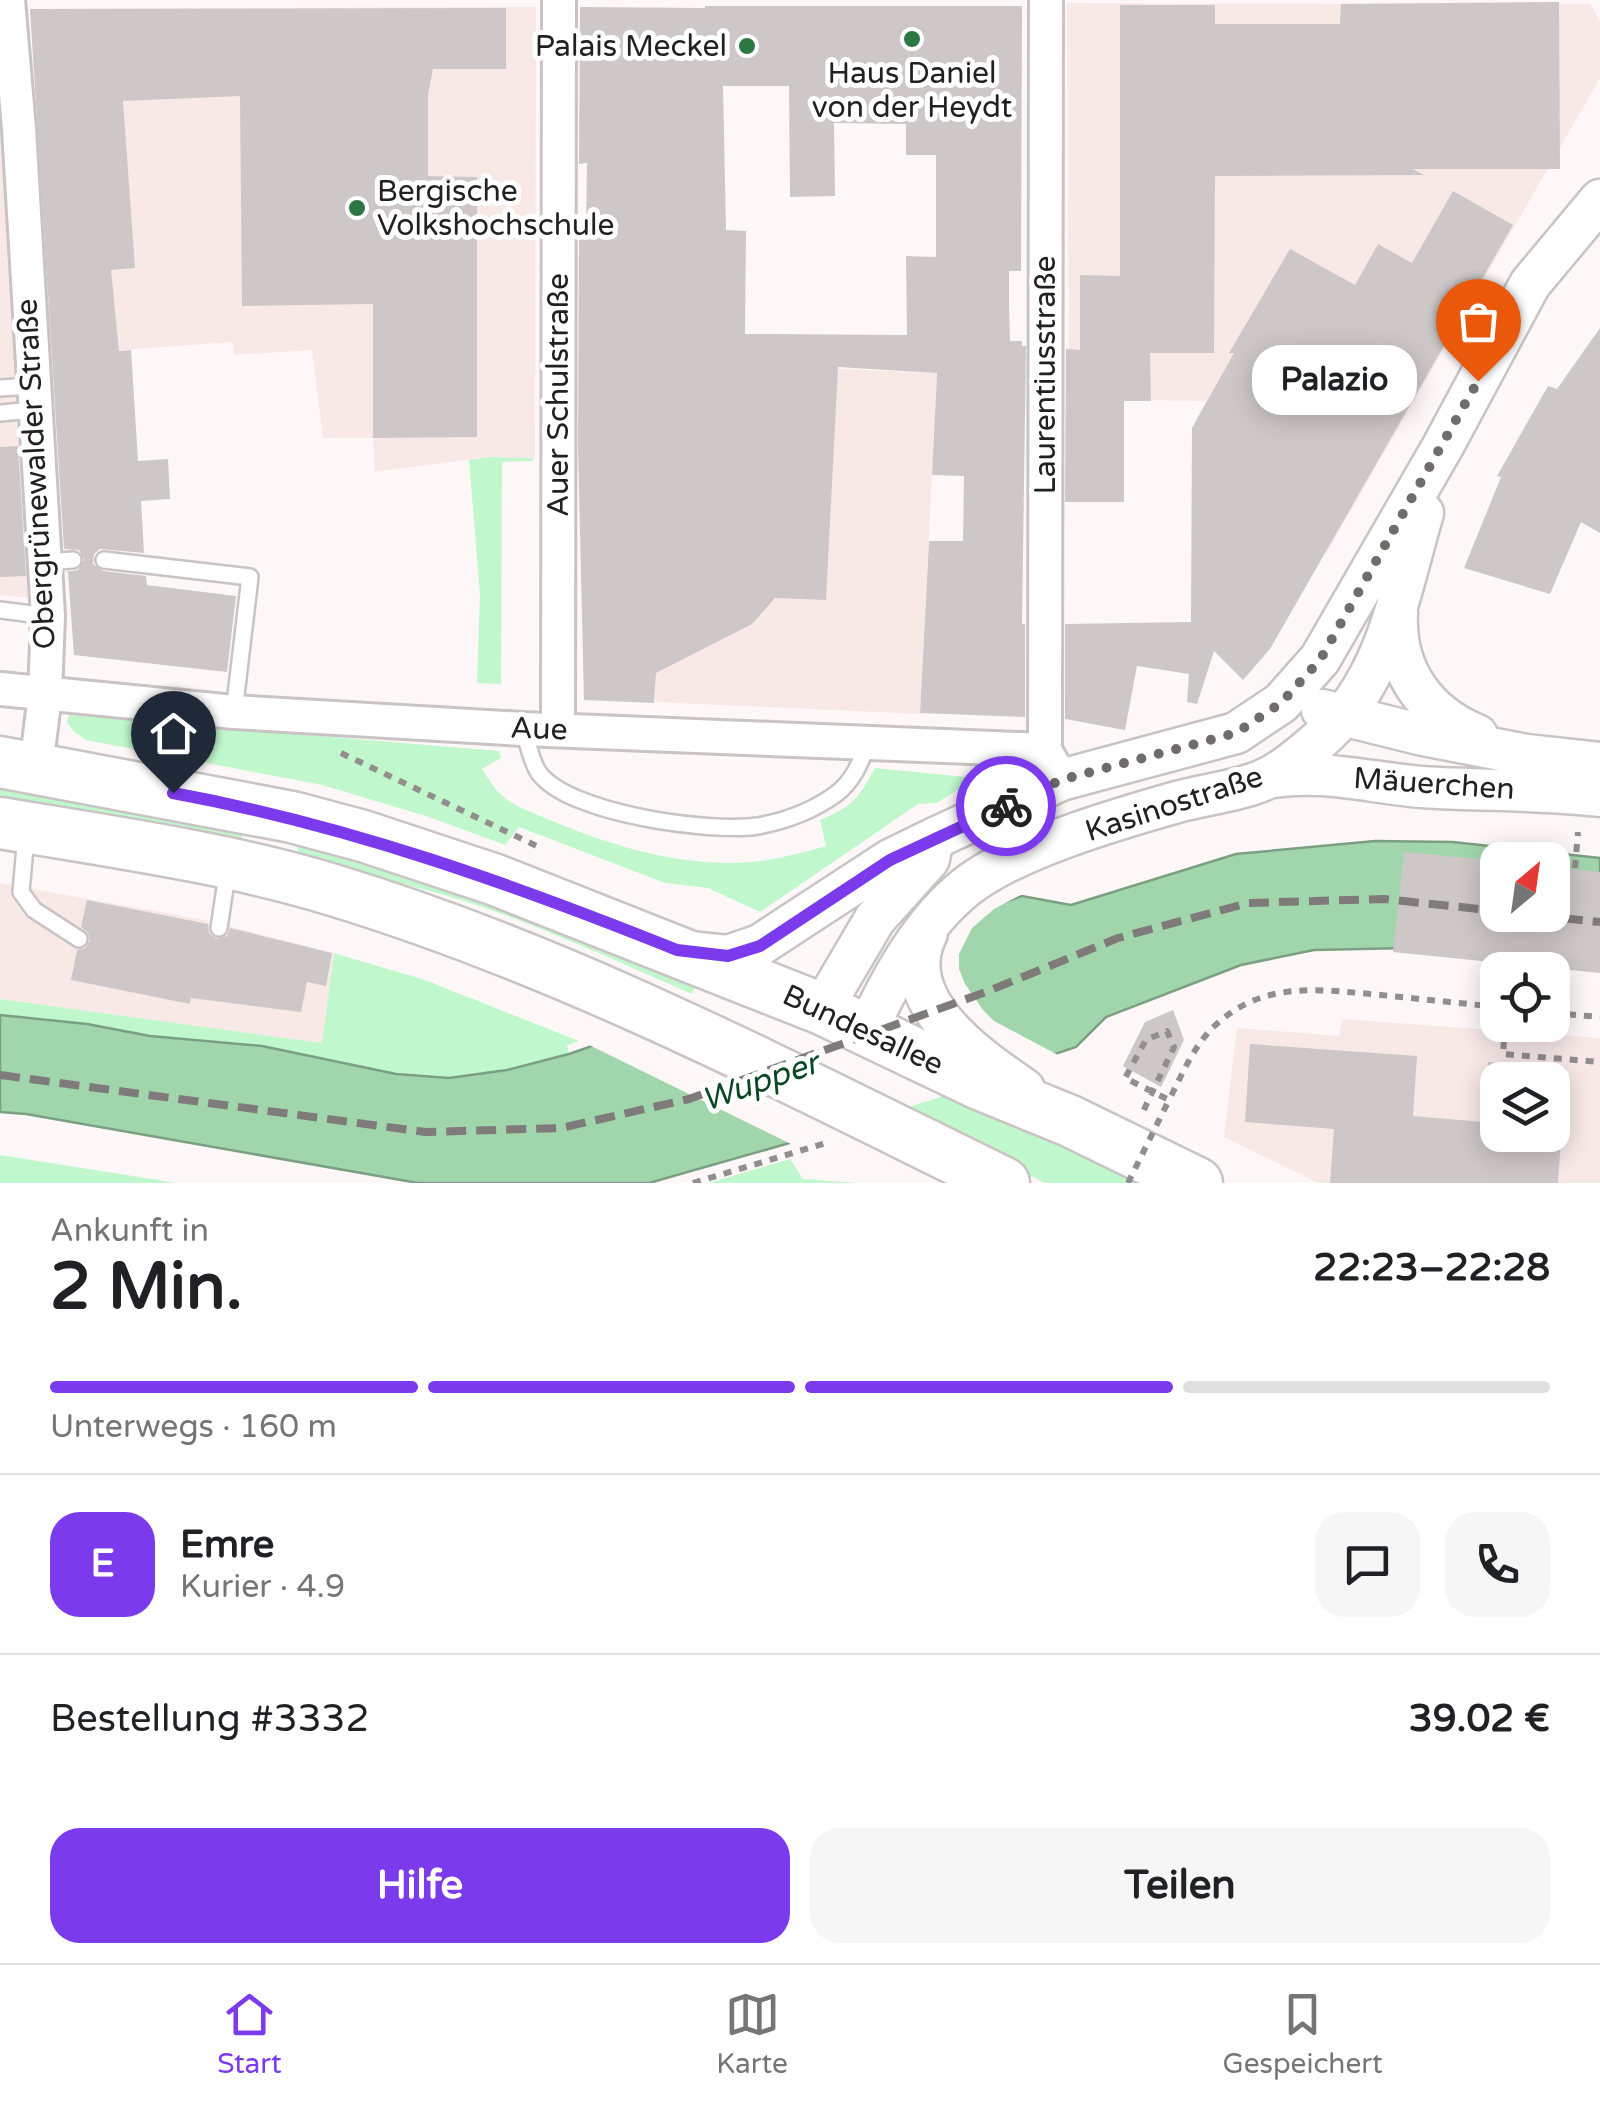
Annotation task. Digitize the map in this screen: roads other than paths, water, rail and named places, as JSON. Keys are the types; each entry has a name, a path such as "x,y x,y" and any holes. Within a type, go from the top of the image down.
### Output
{"main road":[{"name":"Bundesallee","path":"18,765 241,805 424,855 822,1008 991,1080 1196,1183"},
{"path":"230,865 252,864 264,858 270,848 268,824 241,805"},
{"path":"13,825 230,865 330,888 484,942 660,1016 1004,1183"},
{"path":"786,1077 822,1008"},
{"path":"864,1114 868,1030"}],"street":[{"name":"Obergrünewalder Straße","path":"8,0 19,128 22,395 58,561 48,616 45,695 18,765"},
{"name":"Auer Schulstraße","path":"558,730 559,0"},
{"name":"Laurentiusstraße","path":"1046,0 1053,765"},
{"name":"Kasinostraße","path":"677,950 728,956 760,946 890,860 933,839 1053,765 1236,733 1281,703 1320,660 1443,446 1530,284 1600,200"},
{"name":"Kasinostraße","path":"868,1030 888,988 934,920 967,886 1013,860 1124,817 1267,778 1366,683 1398,611 1443,446"},
{"name":"Mäuerchen","path":"1398,611 1398,638 1412,682 1434,712 1527,755"},
{"name":"Kasinostraße","path":"1320,660 1312,688 1324,721"},
{"name":"Aue","path":"0,689 325,718 868,743 1053,765"},
{"name":"Mäuerchen","path":"1324,721 1409,732 1527,755 1600,762"},
{"path":"1236,733 1324,721 1348,767 1380,783"},
{"name":"Mäuerchen","path":"1267,778 1330,776 1380,783 1600,796"},
{"path":"822,1008 876,919 929,859 933,839"},
{"path":"934,920 920,948 918,968 923,986 953,1035 991,1080"}],"lane":[{"path":"0,413 22,395"},
{"path":"104,560 250,577 234,712"},
{"path":"0,610 48,616"},
{"path":"523,729 538,772 571,796 622,813 707,827 757,826 813,808 854,778 868,743"},
{"path":"13,825 21,892 34,910 79,939"},
{"path":"219,928 230,865"}],"water":[{"name":"Wupper","path":"1375,841 1453,842 1480,845 1480,932 1570,932 1570,855 1600,858 1600,966 1570,963 1570,952 1480,955 1408,948 1314,950 1241,965 1106,1017 1076,1047 793,1142 649,1183 418,1183 0,1112 0,1015 87,1024 150,1036 262,1046 396,1074 449,1078 507,1070 569,1054 1022,896 1071,905 1236,854"}],"railway":[{"path":"0,1075 425,1132 561,1128 689,1099 986,992 1118,938 1248,903 1384,899 1480,909"},
{"path":"1570,919 1600,922"}],"place":[{"name":"Haus Daniel von der Heydt","path":"912,39"},
{"name":"Palais Meckel","path":"747,46"},
{"name":"Bergische Volkshochschule","path":"357,208"},
{"name":"Palazio","path":"1478,381"}]}
